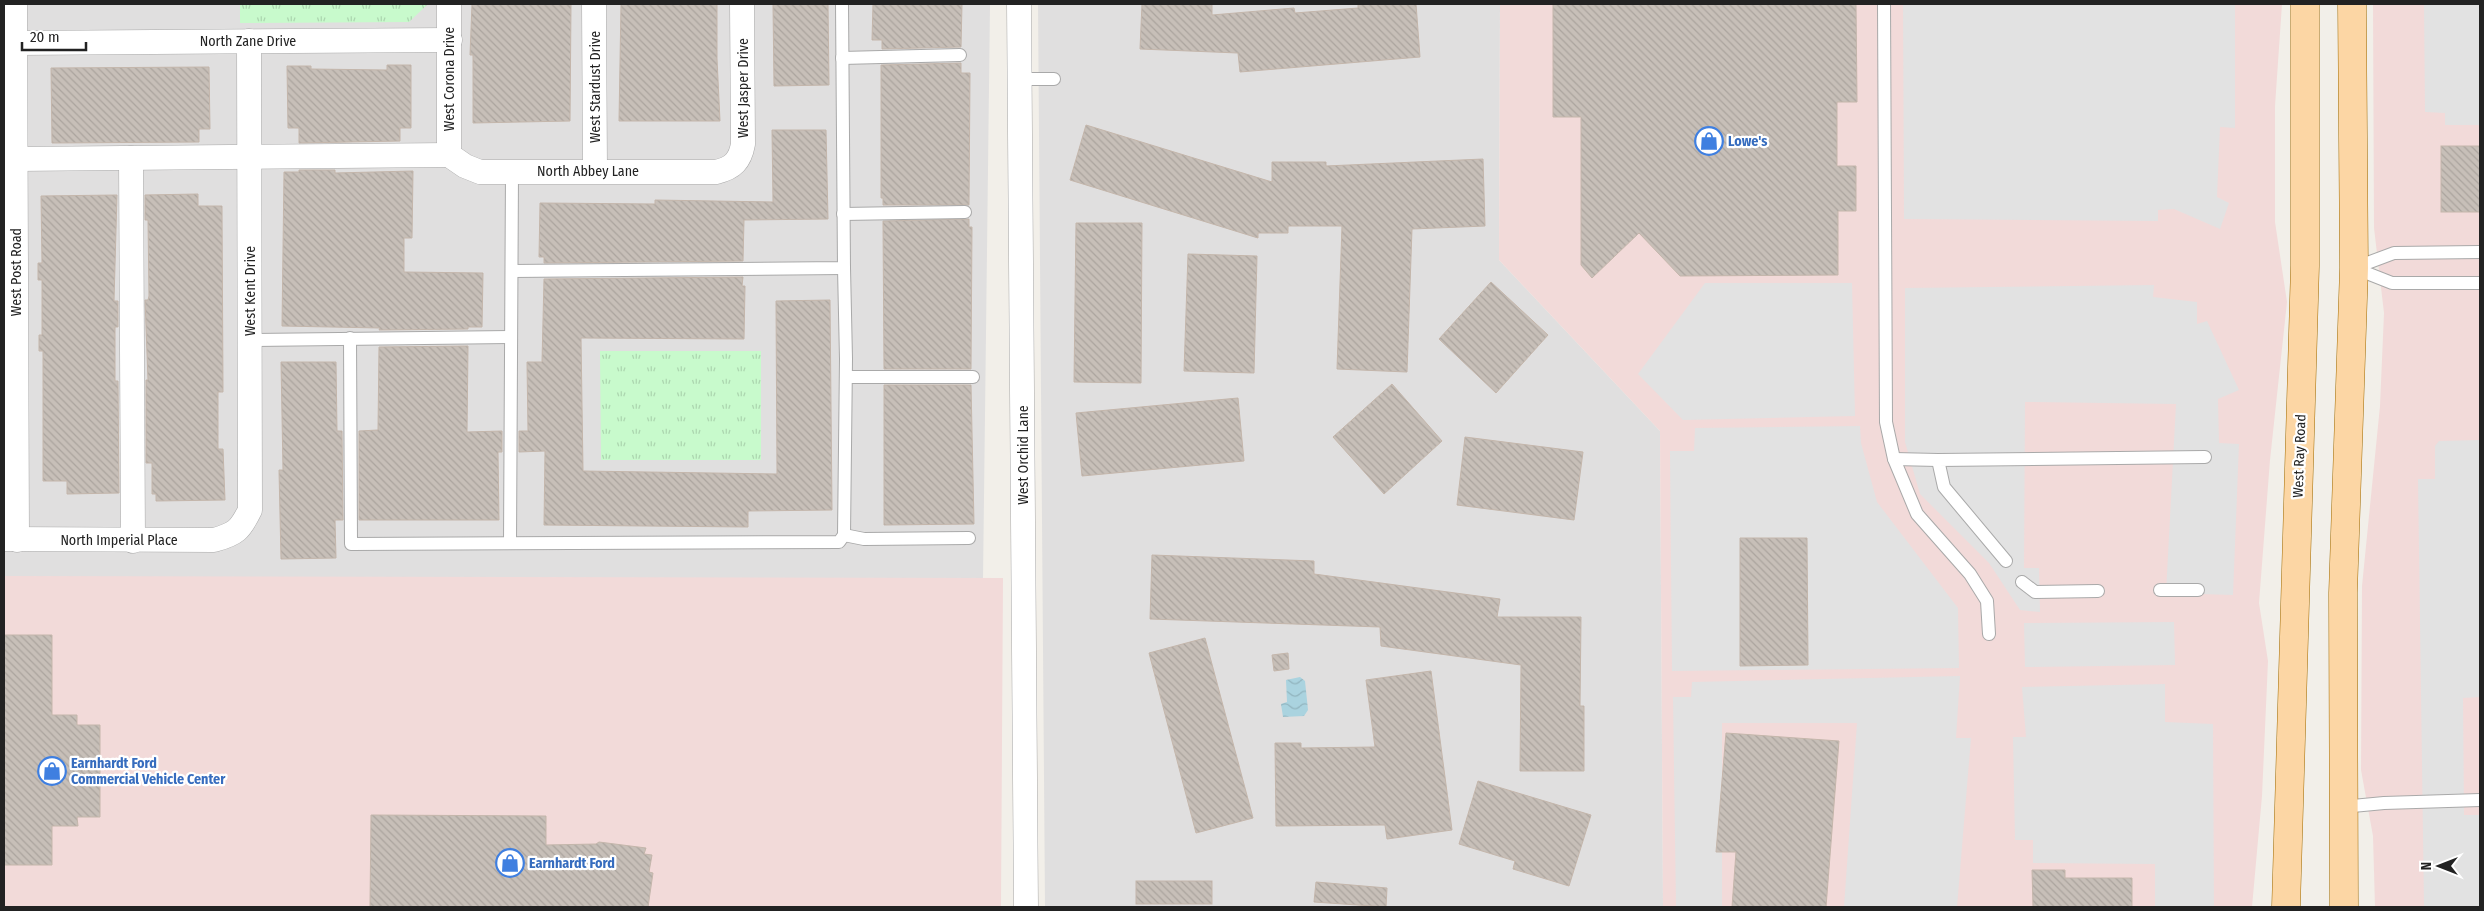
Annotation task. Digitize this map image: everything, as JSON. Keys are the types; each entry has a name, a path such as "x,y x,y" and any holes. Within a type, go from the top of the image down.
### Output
{"main road":[{"name":"West Ray Road","path":"2286,907 2305,266 2305,4"},
{"path":"2344,907 2342,807 2343,592 2354,268 2352,4"}],"street":[{"name":"West Post Road","path":"11,540 16,159 15,4"},
{"name":"West Corona Drive","path":"449,4 449,155"},
{"name":"West Stardust Drive","path":"594,4 595,171"},
{"name":"West Jasper Drive","path":"731,169 741,156 743,144 742,4"},
{"name":"West Orchid Lane","path":"1020,4 1026,907"},
{"name":"North Zane Drive","path":"16,43 450,40"},
{"name":"West Kent Drive","path":"233,534 242,526 250,510 249,41"},
{"name":"North Abbey Lane","path":"449,155 465,166 480,172 716,172 731,169"},
{"path":"16,159 449,155"},
{"path":"131,158 133,540"},
{"name":"North Imperial Place","path":"11,540 214,540 233,534"}],"lane":[{"path":"350,338 351,544 839,542 844,536 846,376 842,4"},
{"path":"1884,4 1886,422 1894,459 1916,514 1970,574 1987,601 1989,634"},
{"path":"842,58 960,55"},
{"path":"1020,79 1054,79"},
{"path":"510,543 512,172"},
{"path":"843,214 965,212"},
{"path":"2354,268 2394,253 2480,252"},
{"path":"512,270 844,268"},
{"path":"2354,268 2392,283 2480,283"},
{"path":"250,340 511,337"},
{"path":"846,376 974,376"},
{"path":"1894,459 2206,457"},
{"path":"1938,460 1944,487 2006,561"},
{"path":"844,536 864,539 969,538"},
{"path":"2022,582 2036,592 2098,591"},
{"path":"2160,590 2198,590"},
{"path":"2342,807 2384,803 2480,800"}],"shaded area":[{"path":"4,4 990,4 983,579 4,582"},
{"path":"1038,4 1500,4 1499,260 1660,431 1663,907 1045,907"},
{"path":"1500,4 2282,4 2275,106 2275,222 2287,302 2270,460 2259,603 2268,661 2262,796 2252,907 1663,907 1660,431 1499,260"},
{"path":"1903,4 2235,4 2235,128 2220,127 2217,197 2229,203 2220,229 2174,209 2158,210 2158,221 1904,219"},
{"path":"2373,4 2480,4 2480,907 2375,907 2373,836 2361,770 2362,586 2380,406 2384,313 2374,228"},
{"path":"2424,4 2480,4 2480,125 2445,125 2445,113 2425,112"},
{"path":"1705,283 1852,283 1855,416 1683,420 1638,374"},
{"path":"2154,285 2153,297 2197,302 2197,324 2207,321 2239,390 2218,399 2219,443 2239,444 2233,595 2166,593 2176,404 2025,402 2024,568 2039,568 2040,612 2020,610 1989,563 1920,494 1905,442 1905,288"},
{"path":"1860,426 1861,443 1877,502 1958,608 1959,668 1672,671 1670,451 1694,451 1695,428"},
{"path":"2480,440 2480,697 2463,698 2464,815 2480,815 2480,907 2424,907 2418,479 2435,479 2435,446 2439,441"},
{"path":"4,576 1003,578 1001,907 4,907"},
{"path":"2174,622 2175,665 2025,667 2024,623"},
{"path":"1960,676 1956,738 1971,738 1957,907 1844,907 1857,723 1722,723 1722,907 1676,907 1673,697 1691,697 1692,682"},
{"path":"2165,684 2165,722 2213,724 2214,907 2155,907 2155,864 2033,863 2033,840 2015,840 2013,737 2026,737 2022,687"}],"green space":[{"path":"240,4 428,4 409,22 240,23"},
{"path":"600,351 761,351 761,460 601,460"}],"water":[{"path":"1300,677 1305,681 1308,710 1304,716 1283,717 1281,704 1287,702 1286,680"}],"building":[{"path":"472,4 571,4 570,121 473,123 473,55 470,55"},
{"path":"621,4 717,4 720,121 619,121"},
{"path":"773,4 828,4 829,85 774,86"},
{"path":"873,4 962,4 961,47 882,49 882,40 872,40"},
{"path":"1142,4 1212,4 1212,15 1294,8 1295,13 1358,8 1358,4 1416,4 1420,57 1240,72 1238,53 1140,49"},
{"name":"Lowe's","path":"1553,4 1856,4 1857,102 1837,102 1837,166 1856,166 1856,211 1838,211 1838,275 1680,276 1639,233 1592,278 1581,265 1581,117 1553,117"},
{"path":"961,63 961,73 970,73 969,205 883,205 883,198 881,198 881,65"},
{"path":"387,65 411,65 411,128 400,128 400,141 299,143 299,128 288,128 287,66 311,66 311,69 387,70"},
{"path":"209,67 210,129 199,129 199,142 52,143 51,68"},
{"path":"1086,125 1272,182 1272,162 1326,162 1326,166 1483,159 1485,226 1412,229 1407,372 1337,369 1342,226 1288,226 1288,233 1258,233 1258,238 1070,180"},
{"path":"772,130 826,130 828,219 744,220 743,261 544,263 544,257 539,257 540,203 655,204 655,200 773,202"},
{"path":"2441,146 2480,146 2480,212 2441,212"},
{"path":"299,170 335,170 335,173 413,171 412,238 404,238 404,272 483,273 482,327 468,327 468,329 379,330 380,328 282,326 284,172 299,172"},
{"path":"198,194 198,206 222,206 223,392 218,392 218,449 223,449 225,500 156,501 156,494 152,494 152,463 146,463 146,380 148,380 145,300 148,300 149,296 148,220 145,220 145,195"},
{"path":"117,195 114,301 118,301 118,327 115,327 115,381 118,381 119,493 67,494 67,481 43,481 43,351 39,351 39,335 42,335 42,280 38,280 38,263 42,263 41,196"},
{"path":"969,219 969,227 972,227 971,369 884,369 883,221"},
{"path":"1076,223 1142,223 1141,383 1074,382"},
{"path":"1188,254 1257,256 1254,373 1184,371"},
{"path":"743,277 742,286 745,286 744,339 581,338 583,471 777,474 776,301 830,300 832,510 748,511 748,527 544,525 545,451 519,452 519,431 528,431 527,362 542,362 544,279"},
{"path":"1491,282 1548,335 1496,393 1439,339"},
{"path":"468,346 467,432 502,431 502,452 498,452 499,520 359,520 359,431 378,430 379,347"},
{"path":"281,362 336,362 337,431 342,431 343,520 335,520 336,558 281,559 279,470 283,470"},
{"path":"1392,384 1442,441 1384,494 1333,437"},
{"path":"884,385 971,385 974,524 884,525"},
{"path":"1238,398 1244,461 1082,476 1076,413"},
{"path":"1465,437 1583,452 1574,520 1457,505"},
{"path":"1740,538 1807,538 1808,665 1740,666"},
{"path":"1152,555 1314,561 1314,574 1500,599 1497,617 1581,617 1580,706 1584,706 1584,771 1520,771 1521,665 1381,646 1380,627 1150,619"},
{"name":"Earnhardt Ford Commercial Vehicle Center","path":"4,635 52,635 52,715 77,715 77,725 100,725 100,817 77,817 78,826 52,826 52,865 4,865"},
{"path":"1205,638 1253,818 1196,833 1149,653"},
{"path":"1288,653 1289,669 1274,671 1272,655"},
{"path":"1431,671 1452,830 1387,839 1385,825 1276,826 1275,743 1301,743 1301,748 1375,747 1366,680"},
{"path":"1726,733 1839,741 1826,907 1732,907 1736,852 1716,852"},
{"path":"1478,781 1591,815 1569,886 1513,869 1515,861 1459,844"},
{"name":"Earnhardt Ford","path":"371,815 546,816 546,845 596,844 599,842 646,848 644,854 652,855 649,872 653,873 648,907 370,907"},
{"path":"2032,870 2065,870 2065,878 2132,878 2132,907 2033,907"},
{"path":"1136,881 1212,881 1212,904 1136,904"},
{"path":"1316,882 1387,888 1386,907 1314,902"}],"place":[{"name":"Lowe's","path":"1709,141"},
{"name":"Earnhardt Ford Commercial Vehicle Center","path":"52,771"},
{"name":"Earnhardt Ford","path":"510,863"}]}
